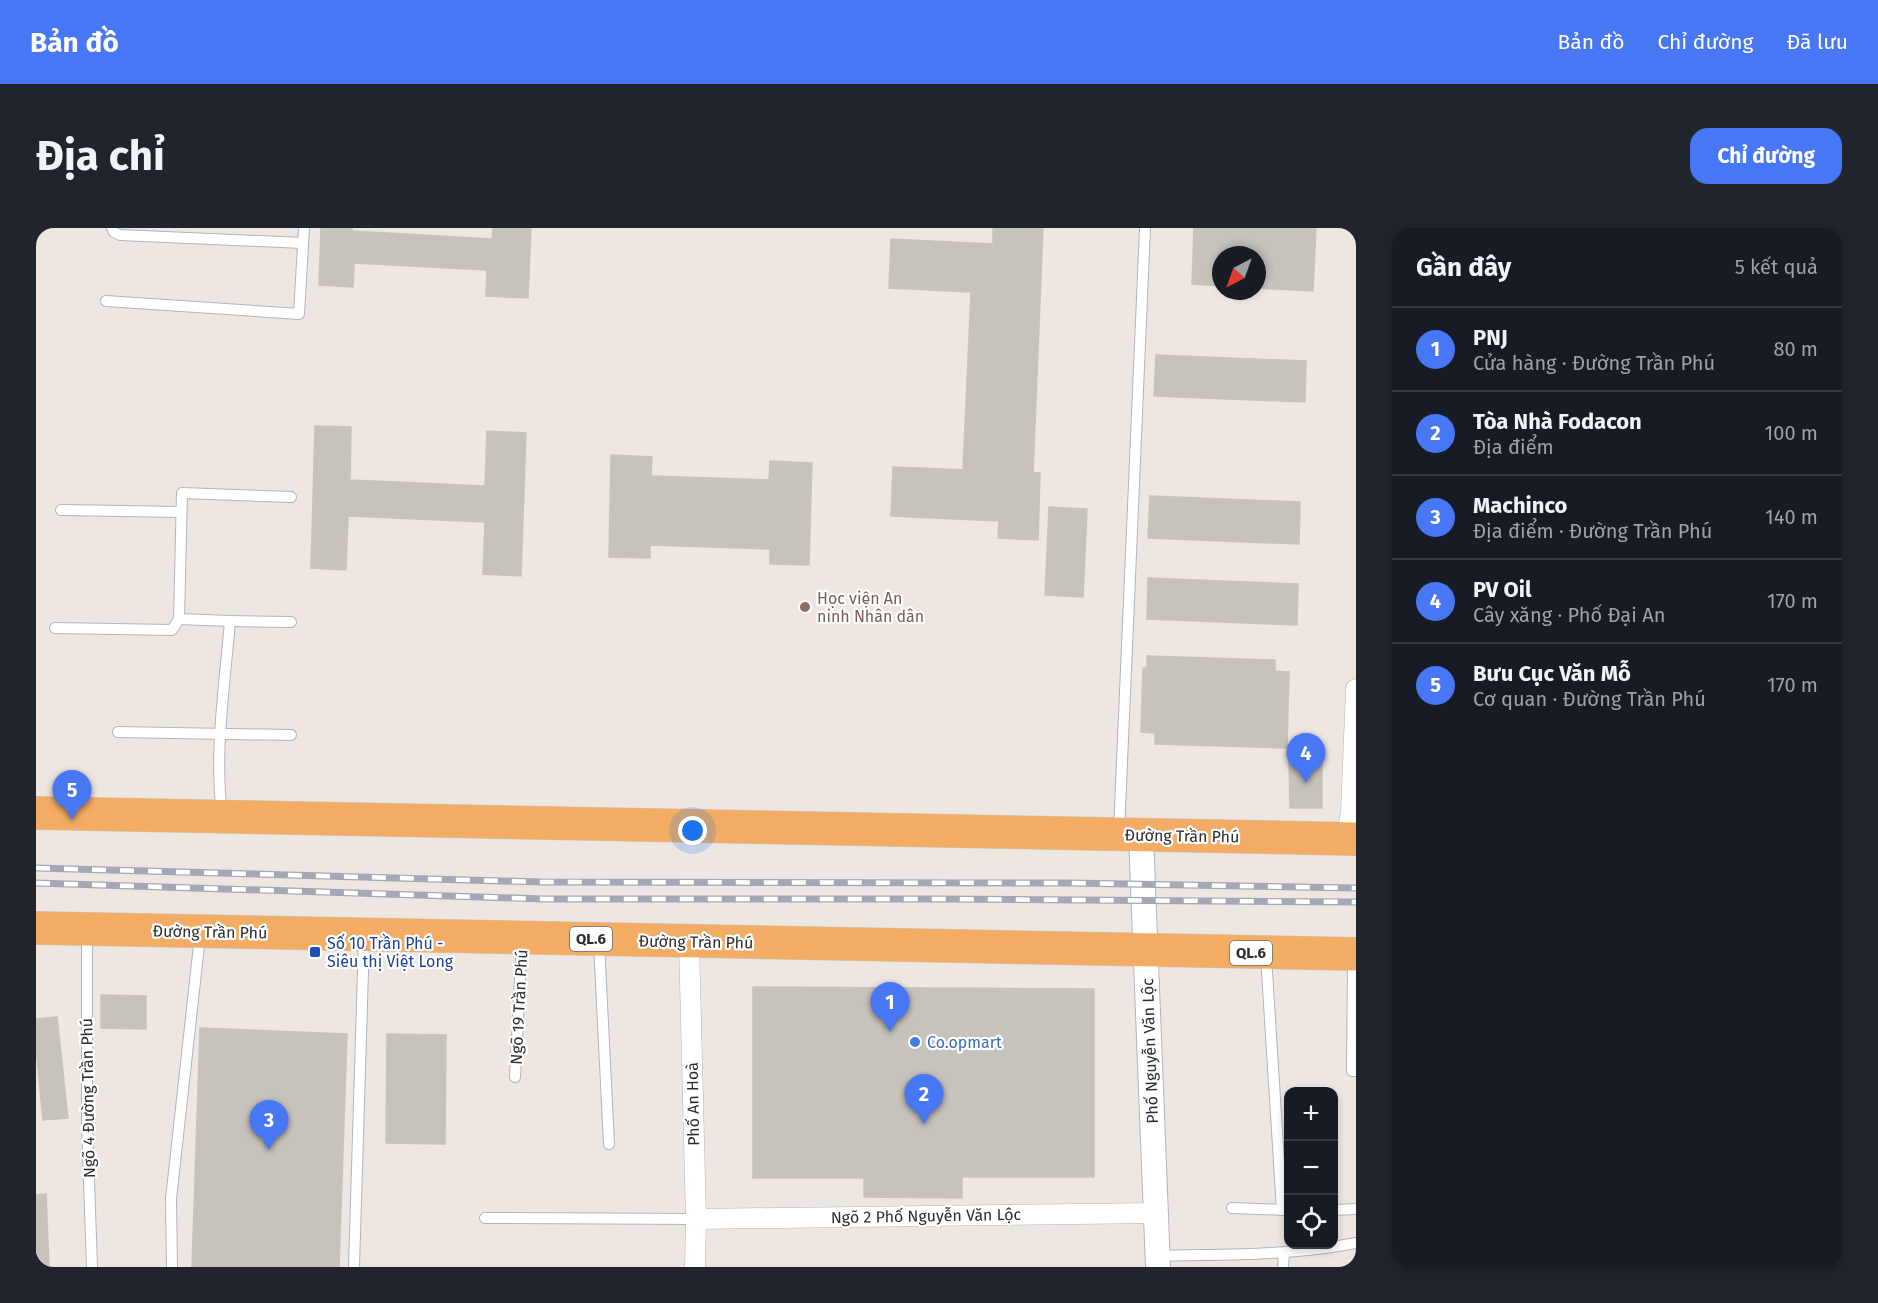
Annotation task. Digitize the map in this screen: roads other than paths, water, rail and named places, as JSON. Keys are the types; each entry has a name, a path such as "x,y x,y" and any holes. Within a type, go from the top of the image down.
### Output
{"highway":[{"name":"Đường Trần Phú","path":"36,813 1351,839"},
{"name":"Đường Trần Phú","path":"36,928 1354,954"}],"street":[{"path":"1351,839 1356,689"},
{"name":"Phố Nguyễn Văn Lộc","path":"1130,835 1147,951 1158,1261"},
{"name":"Phố An Hoà","path":"689,942 696,1219 695,1267"},
{"name":"Ngõ 2 Phố Nguyễn Văn Lộc","path":"696,1219 1156,1214"}],"lane":[{"path":"112,228 120,235 207,233 303,243"},
{"path":"106,301 298,314 304,228"},
{"path":"1130,835 1145,228"},
{"path":"55,628 172,630 179,619 182,493 291,497"},
{"path":"61,510 181,512"},
{"path":"179,619 291,622"},
{"path":"222,817 221,735 230,621"},
{"path":"118,732 291,735"},
{"name":"Ngõ 4 Đường Trần Phú","path":"87,929 87,1124 92,1267"},
{"path":"172,1267 171,1199 200,932"},
{"path":"354,1267 364,935"},
{"name":"Ngõ 19 Trần Phú","path":"515,1077 523,938"},
{"path":"599,939 609,1144"},
{"path":"1266,953 1284,1196"},
{"path":"1354,954 1352,1071 1356,1071"},
{"path":"1232,1208 1284,1210"},
{"path":"1338,1210 1356,1209"},
{"path":"485,1218 696,1219"},
{"path":"1158,1261 1284,1253 1328,1249 1356,1243"},
{"path":"1283,1267 1284,1253"}],"railway":[{"path":"36,868 540,882 1069,883 1356,888"},
{"path":"36,883 544,899 1356,902"}],"place":[{"name":"Học viện An ninh Nhân dân","path":"805,607"},
{"name":"PV Oil","path":"1306,783"},
{"name":"Bưu Cục Văn Mỗ","path":"72,820"},
{"name":"Số 10 Trần Phú - Siêu thị Việt Long","path":"315,952"},
{"name":"PNJ","path":"890,1032"},
{"name":"Co.opmart","path":"915,1042"},
{"name":"Tòa Nhà Fodacon","path":"924,1124"},
{"name":"Machinco","path":"269,1150"}]}
